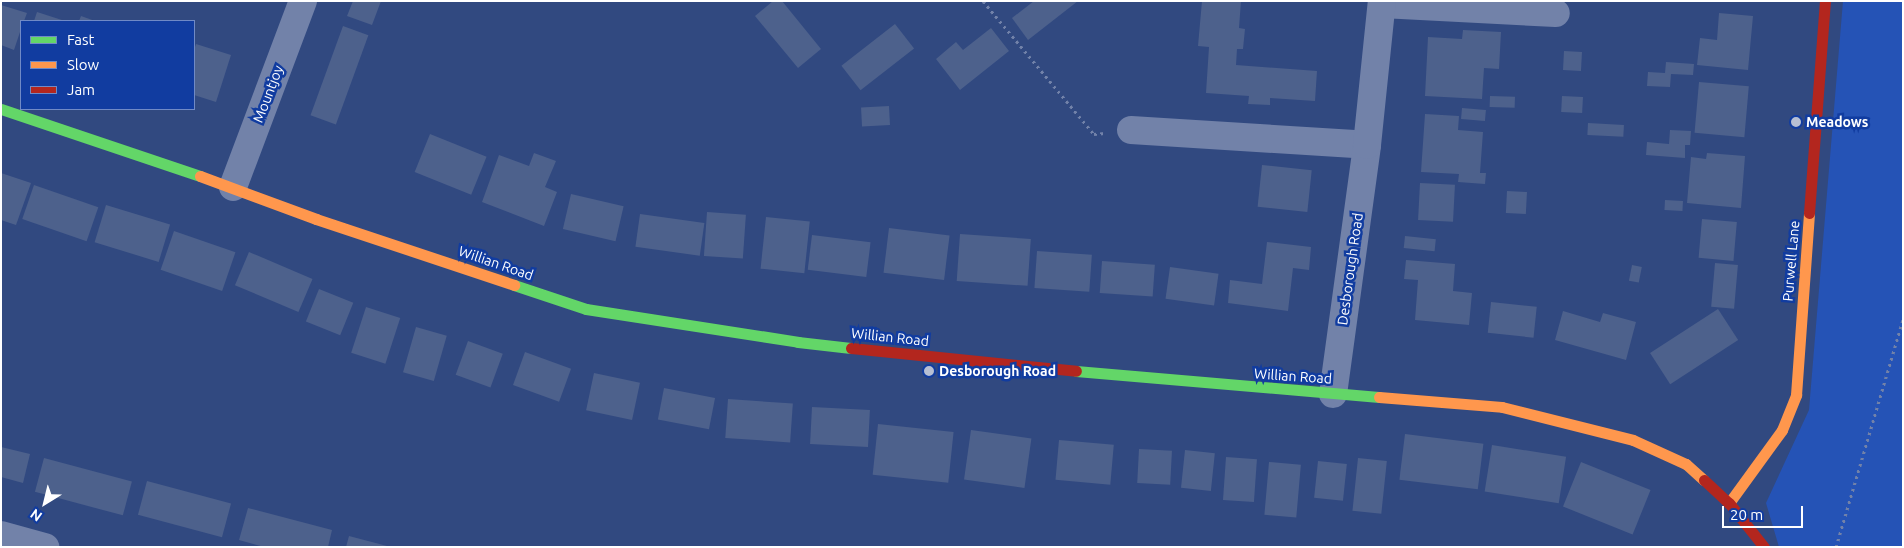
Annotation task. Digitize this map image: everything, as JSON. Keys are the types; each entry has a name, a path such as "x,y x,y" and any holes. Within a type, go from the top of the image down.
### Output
{"street":[{"name":"Mountjoy","path":"233,187 303,1"},
{"name":"Purwell Lane","path":"1729,503 1782,430 1796,395 1825,1"},
{"name":"Desborough Road","path":"1333,394 1367,145 1382,3 1556,14"},
{"name":"Willian Road","path":"1,109 233,187 316,219 586,309 817,344 1009,365 1502,407 1633,440 1686,464 1729,503 1764,547"},
{"path":"1131,130 1367,145"},
{"path":"1,535 45,547"}],"path":[{"path":"983,1 1094,134 1131,130"},
{"path":"1836,547 1903,320"}],"shaded area":[{"path":"1843,1 1903,1 1903,547 1779,547 1766,503 1809,410"}],"building":[{"path":"353,1 381,1 372,25 347,16"},
{"path":"773,1 782,1 821,49 798,68 755,16"},
{"path":"1034,1 1078,1 1028,40 1012,18"},
{"path":"1202,1 1241,1 1239,28 1245,29 1243,49 1237,49 1236,65 1317,71 1315,101 1270,98 1270,105 1248,104 1249,96 1206,93 1209,47 1198,46"},
{"path":"1,5 27,13 24,20 20,20 20,32 14,50 1,45"},
{"path":"37,12 62,20 34,20"},
{"path":"1719,13 1753,16 1748,70 1697,65 1700,38 1717,40"},
{"path":"81,16 92,20 79,20"},
{"path":"895,24 914,48 861,90 841,66"},
{"path":"343,26 368,35 336,125 311,115"},
{"path":"991,28 1009,51 960,90 936,59 956,42 963,50"},
{"path":"1463,30 1501,32 1499,69 1484,68 1482,99 1425,96 1428,37 1462,39"},
{"path":"196,44 231,55 216,102 195,95"},
{"path":"1564,51 1582,52 1581,71 1563,70"},
{"path":"1666,62 1694,64 1693,75 1671,74 1670,87 1647,86 1648,72 1665,73"},
{"path":"1699,82 1749,86 1744,137 1695,133"},
{"path":"1490,96 1515,97 1515,108 1490,107"},
{"path":"1562,96 1583,97 1582,113 1561,112"},
{"path":"889,106 890,125 862,126 861,107"},
{"path":"1462,108 1486,110 1485,121 1461,119"},
{"path":"1425,114 1459,116 1458,130 1483,132 1480,173 1486,173 1485,184 1458,182 1459,174 1421,172"},
{"path":"1588,123 1624,125 1623,137 1587,135"},
{"path":"1670,130 1691,131 1690,145 1685,145 1685,158 1646,155 1647,142 1669,144"},
{"path":"430,134 487,157 471,195 415,172"},
{"path":"534,153 556,161 545,187 557,192 544,226 482,202 499,155 529,166"},
{"path":"1707,153 1745,156 1741,208 1687,203 1691,157 1706,159"},
{"path":"1262,165 1312,170 1307,212 1258,207"},
{"path":"1,173 31,183 16,225 1,220"},
{"path":"1420,183 1455,185 1453,222 1418,220"},
{"path":"34,185 98,207 87,241 22,219"},
{"path":"1507,191 1527,192 1526,214 1506,213"},
{"path":"571,194 624,206 616,241 563,229"},
{"path":"1665,200 1683,201 1682,211 1664,210"},
{"path":"106,205 170,225 159,262 95,242"},
{"path":"707,212 746,215 743,259 704,256"},
{"path":"640,214 704,223 700,256 635,247"},
{"path":"766,217 810,222 804,273 761,269"},
{"path":"1702,219 1737,222 1733,261 1699,258"},
{"path":"889,228 950,235 944,280 884,273"},
{"path":"174,231 235,252 222,291 161,270"},
{"path":"960,234 1031,239 1028,286 957,281"},
{"path":"812,235 871,242 866,277 808,270"},
{"path":"1405,236 1436,239 1435,251 1404,248"},
{"path":"1267,242 1311,247 1309,270 1293,268 1288,311 1228,303 1230,280 1262,284"},
{"path":"1037,251 1092,255 1089,292 1034,288"},
{"path":"249,252 313,279 298,312 235,285"},
{"path":"1406,260 1455,264 1453,291 1472,293 1469,325 1415,320 1418,280 1404,279"},
{"path":"1102,261 1155,265 1153,297 1100,293"},
{"path":"1715,263 1738,265 1734,309 1711,307"},
{"path":"1632,265 1642,267 1639,283 1629,281"},
{"path":"1170,267 1219,274 1214,306 1166,299"},
{"path":"319,289 353,303 340,335 306,321"},
{"path":"1491,302 1537,307 1534,338 1488,333"},
{"path":"366,307 400,318 385,364 351,353"},
{"path":"1718,309 1738,340 1670,384 1650,353"},
{"path":"1563,311 1600,322 1603,313 1636,322 1626,360 1555,340"},
{"path":"416,327 447,336 434,381 403,372"},
{"path":"468,341 503,354 490,387 456,375"},
{"path":"525,352 571,369 559,402 513,385"},
{"path":"594,373 640,383 632,420 586,410"},
{"path":"664,388 715,398 709,429 658,419"},
{"path":"728,399 793,404 790,442 725,438"},
{"path":"812,407 870,410 868,447 810,444"},
{"path":"878,424 954,432 948,483 873,475"},
{"path":"971,430 1031,438 1024,488 964,480"},
{"path":"1405,434 1483,444 1478,489 1399,480"},
{"path":"1059,440 1114,445 1110,485 1056,480"},
{"path":"1492,445 1566,457 1559,503 1485,491"},
{"path":"1,447 30,454 23,483 1,477"},
{"path":"1139,449 1172,451 1170,485 1137,483"},
{"path":"1185,450 1215,453 1211,491 1181,488"},
{"path":"1226,457 1257,459 1254,502 1223,500"},
{"path":"44,458 132,482 123,515 35,492"},
{"path":"1358,458 1387,461 1381,514 1352,511"},
{"path":"1318,461 1347,464 1343,501 1314,498"},
{"path":"1269,462 1301,465 1296,518 1264,515"},
{"path":"1581,462 1651,490 1633,535 1563,507"},
{"path":"147,481 231,504 222,537 138,515"},
{"path":"248,508 332,530 328,547 264,547 239,540"},
{"path":"349,536 387,546 387,547 346,547"}],"traffic: fast":[{"path":"1,109 200,176"},
{"path":"514,285 586,309 798,342 851,348"},
{"path":"1076,371 1379,397"}],"traffic: slow":[{"path":"200,176 316,219 514,285"},
{"path":"1729,503 1782,430 1796,395 1809,213"},
{"path":"1379,397 1502,407 1633,440 1686,464 1704,480"}],"traffic: jam":[{"path":"1809,213 1825,1"},
{"path":"851,348 1076,371"},
{"path":"1704,480 1729,503 1764,547"}],"place":[{"name":"Meadows","path":"1796,122"},
{"name":"Desborough Road","path":"929,371"}]}
